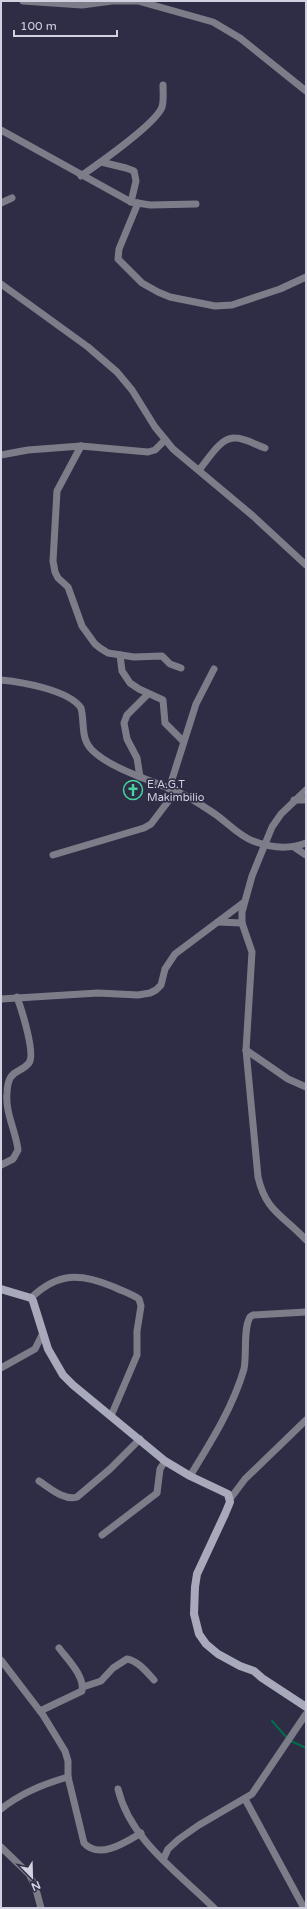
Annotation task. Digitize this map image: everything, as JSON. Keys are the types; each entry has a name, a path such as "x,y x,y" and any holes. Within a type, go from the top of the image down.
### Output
{"street":[{"path":"23,1 82,5 112,1 138,1 213,22 240,38 306,91"},
{"path":"81,176 141,130 159,113 163,102 163,86"},
{"path":"1,130 81,176 134,203 196,204"},
{"path":"101,162 126,168 134,172 136,181 134,203 119,249 118,259 142,283 158,292 177,299 215,306 225,306 280,289 306,277"},
{"path":"1,203 12,198"},
{"path":"1,284 88,347 117,372 132,390 165,440 173,449 253,516 306,565"},
{"path":"199,470 222,442 229,438 237,438 265,448"},
{"path":"1,455 28,450 81,446 148,452 155,450 165,440"},
{"path":"81,446 56,492 54,568 58,578 68,587 77,617 95,644 108,653 134,657 162,656 170,664 181,668"},
{"path":"120,655 122,671 125,677 139,689 163,700 165,723 183,741"},
{"path":"53,855 144,828 151,824 172,790 183,741 196,704 214,670"},
{"path":"1,680 19,682 70,698 79,704 83,714 84,735 87,744 101,757 140,777 172,790 217,816 244,837 253,842 285,849 306,843"},
{"path":"140,777 137,758 127,739 124,723 127,715 148,694"},
{"path":"306,790 281,814 264,844 243,903 242,923 251,946 252,958 246,1050 258,1177 261,1190 271,1207 306,1240"},
{"path":"294,800 306,800"},
{"path":"294,847 306,855"},
{"path":"1,998 98,992 138,995 150,993 161,985 165,969 175,954 243,903"},
{"path":"218,922 242,923"},
{"path":"1,1165 13,1159 18,1150 7,1108 5,1085 12,1075 30,1062 31,1059 30,1047 17,997"},
{"path":"246,1050 288,1079 306,1086"},
{"path":"31,1298 42,1288 55,1281 69,1277 81,1276 112,1287 139,1299 141,1306 137,1331 137,1355 111,1416"},
{"path":"1,1290 31,1298 35,1305 42,1335 48,1349 63,1375 73,1385 165,1461 190,1476 228,1494 230,1499"},
{"path":"190,1476 212,1441 240,1380 244,1367 250,1317 253,1315 306,1312"},
{"path":"1,1368 35,1349 42,1335"},
{"path":"306,1420 245,1479 230,1499 225,1514 197,1574 194,1614 199,1634 206,1644 218,1654 240,1666 254,1671 262,1678 306,1707"},
{"path":"38,1481 65,1497 77,1497 110,1469 140,1439"},
{"path":"102,1535 157,1493 160,1469 165,1461"},
{"path":"59,1648 76,1671 83,1687"},
{"path":"40,1711 74,1696 82,1691 83,1687 100,1681 122,1661 127,1659 139,1664 154,1680"},
{"path":"1,1660 40,1711 65,1751 68,1761 68,1777 84,1843 87,1846 104,1850 113,1848 140,1833"},
{"path":"163,1860 168,1849 178,1839 199,1825 245,1799 258,1786 306,1714"},
{"path":"1,1809 15,1798 48,1783 68,1777"},
{"path":"118,1789 125,1810 140,1833 163,1860 214,1908"},
{"path":"245,1799 304,1908"},
{"path":"1,1847 29,1874 35,1886 41,1908"}],"waterway":[{"path":"272,1721 287,1738"},
{"path":"291,1741 306,1748"}],"place":[{"name":"E.A.G.T Makimbilio","path":"133,790"}]}
